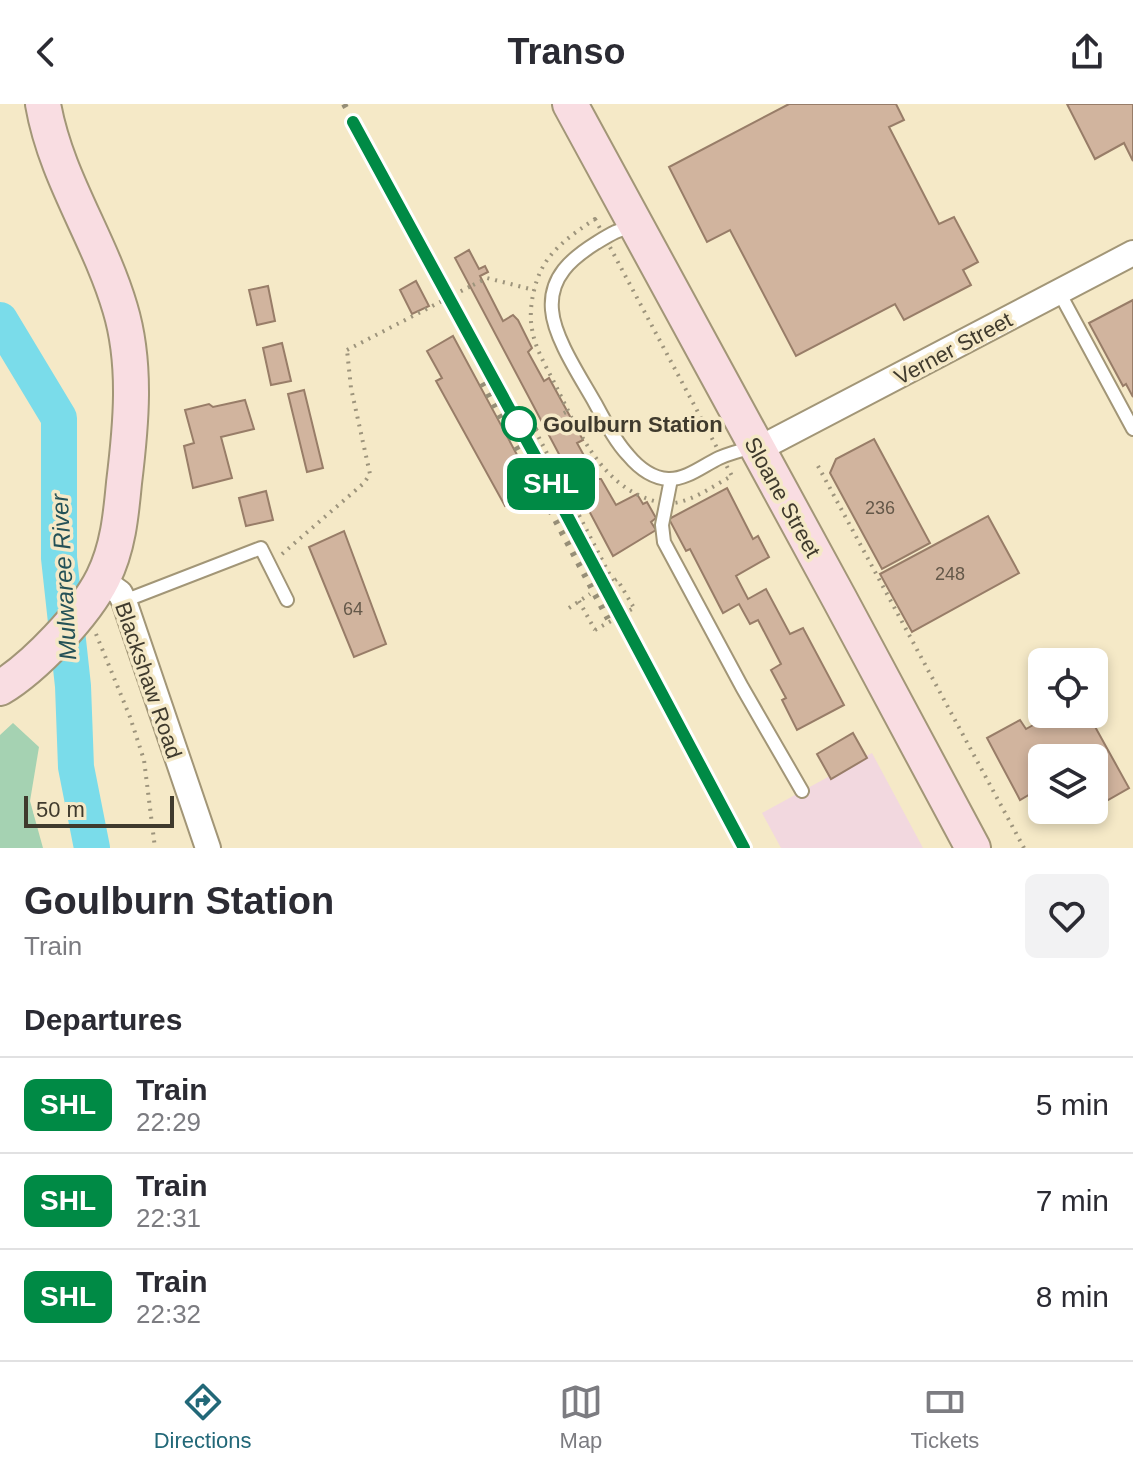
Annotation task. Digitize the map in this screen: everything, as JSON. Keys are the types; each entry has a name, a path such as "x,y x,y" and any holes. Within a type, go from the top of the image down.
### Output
{"street":[{"name":"Blackshaw Road","path":"43,104 55,156 120,306 130,354 129,442 120,523 110,563 113,590 208,848"},
{"name":"Sloane Street","path":"570,104 621,224 764,444 994,848"},
{"name":"Sloane Street","path":"591,104 839,598 973,848"},
{"name":"Verner Street","path":"764,444 1133,253"},
{"path":"0,688 85,620 113,590"}],"lane":[{"path":"621,224 568,263 559,275 552,296 555,324 570,358 617,442 645,471 671,479 722,457 764,444"},
{"path":"1059,292 1133,429"},
{"path":"671,479 662,525 664,542 802,791"},
{"path":"113,590 261,548 287,600"}],"path":[{"path":"621,224 732,476"},
{"path":"351,388 347,350 487,278 534,290"},
{"path":"529,433 568,411"},
{"path":"535,430 610,582 617,579 634,608 595,630 579,601"},
{"name":"Sloane Street","path":"818,466 1024,848"},
{"path":"569,608 590,594"},
{"path":"85,620 99,638 144,760 155,848"}],"shaded area":[{"path":"872,753 923,848 781,848 762,813"}],"green space":[{"path":"13,723 39,747 30,801 43,848 0,848 0,735"}],"building":[{"path":"789,104 896,104 904,120 889,127 939,224 954,217 978,262 963,270 971,285 904,320 895,304 796,356 730,230 707,242 669,167"},
{"path":"1067,104 1133,104 1133,161 1124,143 1095,159"},
{"path":"469,250 479,269 485,266 488,272 480,276 503,321 513,315 518,320 532,348 528,352 544,381 549,378 583,440 577,443 597,479 601,479 616,505 637,494 643,504 647,502 656,518 651,522 656,530 613,556 455,258"},
{"path":"416,281 429,306 412,314 400,290"},
{"path":"268,286 275,321 257,325 249,290"},
{"path":"1133,300 1133,397 1126,384 1123,386 1089,323"},
{"path":"453,336 536,490 505,506 436,381 442,378 427,351"},
{"path":"282,343 291,381 271,385 263,348"},
{"path":"304,390 323,468 307,472 288,394"},
{"path":"245,400 254,429 221,437 232,478 193,488 184,446 194,443 185,410"},
{"path":"874,439 930,543 882,569 830,473 836,459"},
{"path":"727,488 753,539 758,536 769,557 736,576 748,599 766,589 790,634 803,628 844,705 797,730 782,700 786,698 771,670 781,664 758,620 750,624 739,604 723,613 690,549 686,551 669,519"},
{"path":"266,491 273,520 246,526 239,498"},
{"path":"988,516 1019,573 912,632 880,574"},
{"path":"344,531 386,644 354,657 309,547"},
{"path":"1020,720 1026,729 1096,728 1105,744 1028,744 1028,795 1020,800 987,738"},
{"path":"853,733 867,758 831,779 817,754"},
{"path":"1108,750 1129,788 1108,800"}],"waterway":[{"name":"Mulwaree River","path":"0,320 59,418 59,558 73,686 76,767 92,848"}],"railway":[{"path":"344,104 744,848"},
{"path":"482,383 608,619"}],"train":[{"name":"SHL","path":"353,122 744,848"}],"place":[{"name":"Goulburn Station","path":"519,424"}]}
